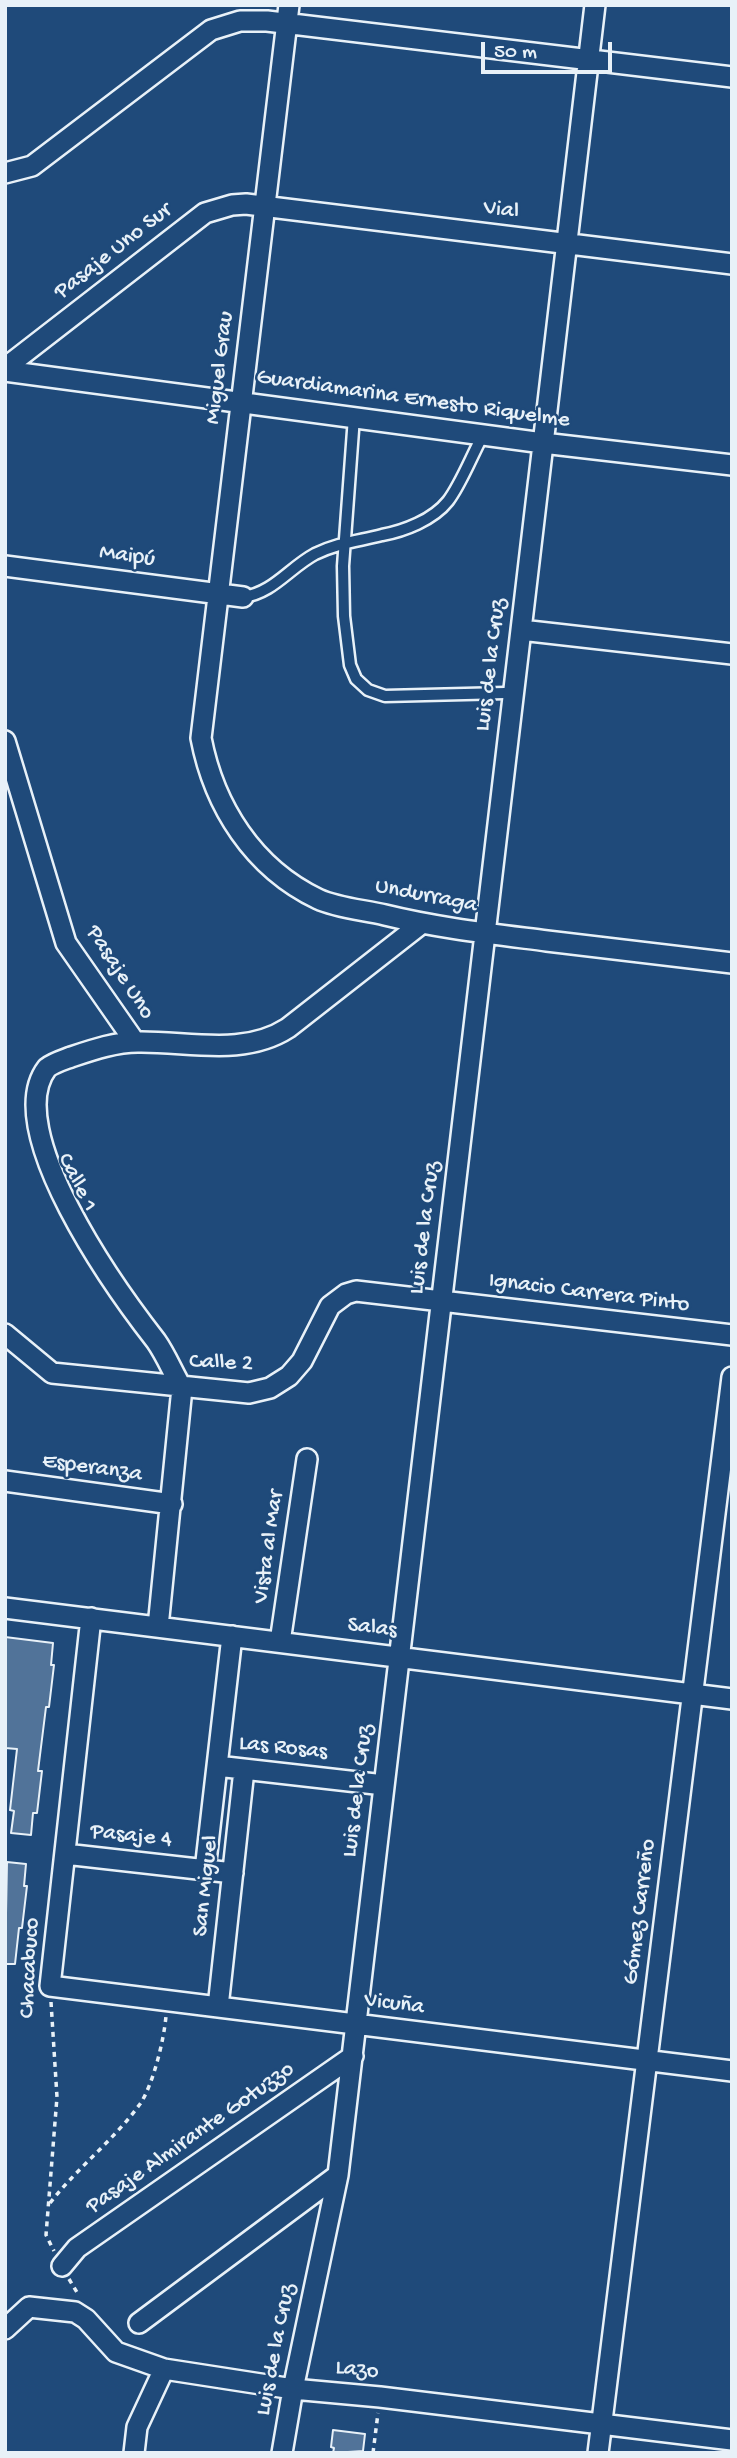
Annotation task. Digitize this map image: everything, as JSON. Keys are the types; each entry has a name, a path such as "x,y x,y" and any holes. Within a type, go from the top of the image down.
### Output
{"street":[{"name":"Luis de la Cruz","path":"282,2453 338,2175 595,5"},
{"path":"5,173 32,166 211,30 225,24 288,15 588,60 732,77"},
{"name":"Miguel Grau","path":"201,737 288,15"},
{"name":"Pasaje Uno Sur","path":"5,370 205,213 232,205 265,207"},
{"name":"Vial","path":"265,207 732,264"},
{"name":"Guardiamarina Ernesto Riquelme","path":"5,370 732,466"},
{"name":"Maipú","path":"5,566 243,597"},
{"path":"521,630 732,654"},
{"name":"Undurraga","path":"201,737 211,779 219,799 241,835 269,865 320,900 421,924 732,963"},
{"name":"Pasaje Uno","path":"5,741 66,943 135,1042 240,1045 268,1039 288,1028 421,924"},
{"name":"Calle 1","path":"135,1042 92,1049 49,1066 40,1075 28,1096 25,1123 32,1149 51,1195 100,1270 158,1344 182,1388"},
{"name":"Calle 2","path":"5,1334 52,1373 249,1393 270,1388 280,1382 302,1361 330,1306 346,1294 366,1291 442,1301"},
{"name":"Ignacio Carrera Pinto","path":"442,1301 732,1335"},
{"name":"Gómez Carreño","path":"598,2453 692,1694 723,1517 732,1377"},
{"path":"158,1627 182,1388"},
{"name":"Vista al Mar","path":"281,1642 307,1459"},
{"name":"Esperanza","path":"5,1481 172,1504"},
{"name":"Salas","path":"5,1608 732,1699"},
{"name":"Chacabuco","path":"50,1986 91,1618"},
{"name":"San Miguel","path":"205,1870 232,1636"},
{"name":"Las Rosas","path":"217,1766 384,1785"},
{"name":"San Miguel","path":"218,2007 244,1770"},
{"name":"Pasaje 4","path":"65,1854 233,1873"},
{"name":"Vicuña","path":"50,1986 732,2071"},
{"name":"Pasaje Almirante Gotuzzo","path":"62,2266 77,2248 353,2056"},
{"path":"139,2323 338,2175"},
{"path":"5,2329 29,2307 75,2312"},
{"name":"Lazo","path":"75,2312 86,2319 116,2351 164,2369 293,2389 380,2397 601,2425 721,2444"},
{"path":"134,2453 138,2427 164,2369"}],"lane":[{"path":"354,417 343,566 344,616 350,665 360,685 385,696 505,693"},
{"path":"243,597 262,592 315,555 346,542 397,532 436,511 447,502 483,435"}],"path":[{"name":"Chacabuco","path":"50,1986 57,2097 46,2235 79,2296 75,2312"},
{"path":"48,2205 69,2178 109,2141 142,2102 163,2044 167,2009 172,2002"},
{"path":"373,2453 380,2397"}],"building":[{"path":"5,1637 53,1643 51,1665 54,1665 38,1771 42,1771 37,1813 33,1813 31,1835 11,1833 14,1811 10,1810 17,1749 5,1748"},
{"path":"7,1862 26,1864 24,1886 27,1886 15,1964 5,1964"},
{"path":"333,2430 365,2434 363,2451 333,2453"}]}
